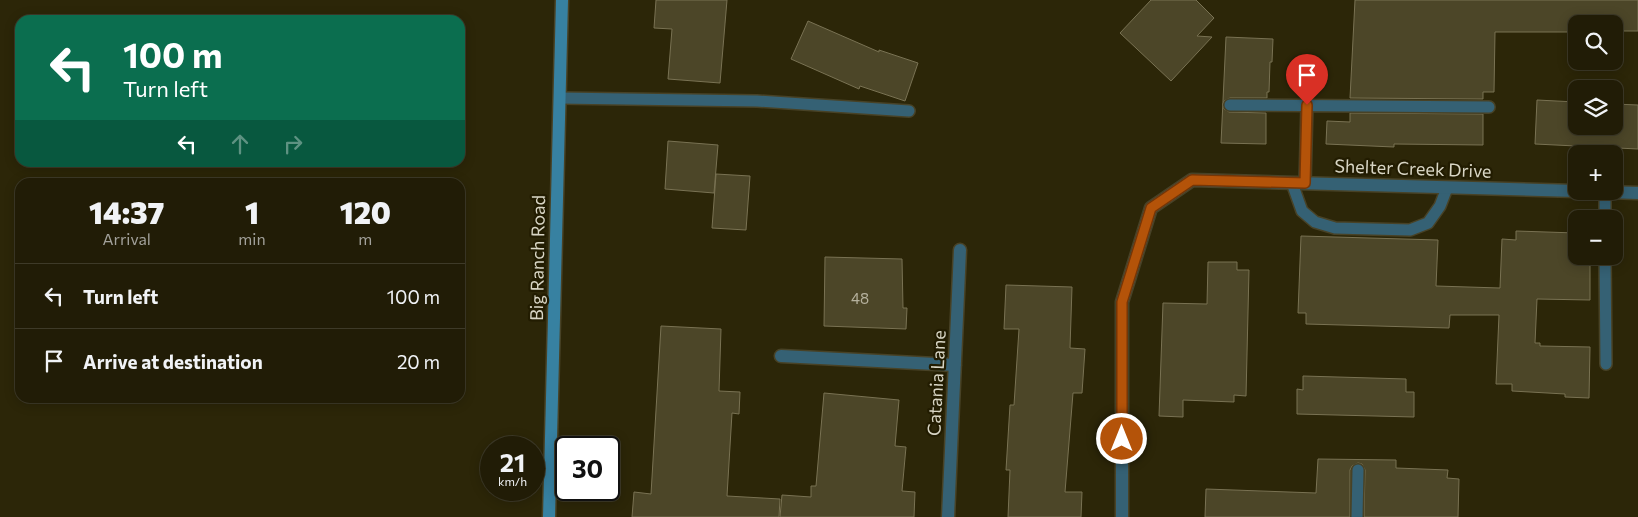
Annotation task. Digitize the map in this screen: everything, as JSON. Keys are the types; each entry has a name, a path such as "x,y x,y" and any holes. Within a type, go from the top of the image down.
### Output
{"street":[{"name":"Big Ranch Road","path":"549,517 562,0"},
{"name":"Shelter Creek Drive","path":"1122,517 1122,302 1151,208 1192,180 1568,191"},
{"name":"Shelter Creek Drive","path":"1623,193 1638,193"},
{"name":"Catania Lane","path":"948,517 960,250"},
{"path":"781,356 955,365"}],"lane":[{"path":"560,98 757,101 909,111"},
{"path":"1230,105 1489,107"},
{"path":"1305,183 1307,105"},
{"path":"1292,183 1302,211 1315,222 1335,228 1410,230 1428,222 1440,206 1447,188"},
{"path":"1605,265 1606,364"},
{"path":"1357,517 1358,470"}],"building":[{"path":"656,0 727,0 720,83 668,79 672,29 654,28"},
{"path":"1151,0 1196,0 1214,18 1197,36 1212,37 1171,81 1120,33"},
{"path":"1355,0 1638,0 1638,31 1623,31 1623,15 1568,15 1568,32 1495,32 1494,92 1483,92 1483,99 1350,98"},
{"path":"808,21 879,52 879,50 918,63 905,101 860,86 859,89 791,59"},
{"path":"1226,37 1273,39 1267,98 1230,98 1224,101 1223,104 1224,109 1229,112 1266,113 1266,144 1221,143"},
{"path":"1537,100 1568,102 1568,135 1623,135 1623,104 1638,105 1638,149 1623,148 1623,145 1535,144"},
{"path":"1350,113 1483,114 1483,145 1394,144 1394,147 1326,144 1327,121 1350,122"},
{"path":"668,141 718,145 714,193 665,189"},
{"path":"716,174 750,176 746,230 712,228"},
{"path":"1516,231 1568,233 1568,265 1590,265 1590,300 1537,299 1535,343 1540,343 1540,346 1590,347 1589,398 1565,397 1565,394 1512,391 1512,384 1496,384 1499,315 1450,315 1449,328 1306,324 1306,313 1298,313 1301,236 1438,240 1436,286 1500,288 1502,239 1516,240"},
{"path":"825,257 902,259 903,308 907,308 906,329 824,326"},
{"path":"1208,262 1237,262 1237,270 1249,270 1246,396 1234,395 1234,402 1183,400 1183,417 1159,416 1163,303 1207,304"},
{"path":"1006,285 1072,287 1070,348 1085,349 1082,393 1073,393 1065,492 1082,492 1081,517 1008,517 1010,470 1006,470 1010,405 1014,405 1019,329 1004,329"},
{"path":"661,326 721,329 719,391 740,392 739,414 732,413 727,496 780,499 779,517 632,517 634,492 651,494"},
{"path":"1303,376 1406,379 1406,392 1414,392 1414,417 1297,414 1297,389 1303,390"},
{"path":"824,393 899,400 895,446 906,447 902,491 915,492 914,517 780,517 782,495 811,497 811,486 816,486"},
{"path":"1318,459 1396,460 1396,468 1448,470 1447,478 1459,479 1458,517 1364,517 1365,470 1362,464 1358,463 1352,466 1350,470 1350,517 1205,517 1206,489 1316,493"}],"route":[{"path":"1122,439 1122,302 1151,208 1192,180 1305,183 1307,105"}]}
